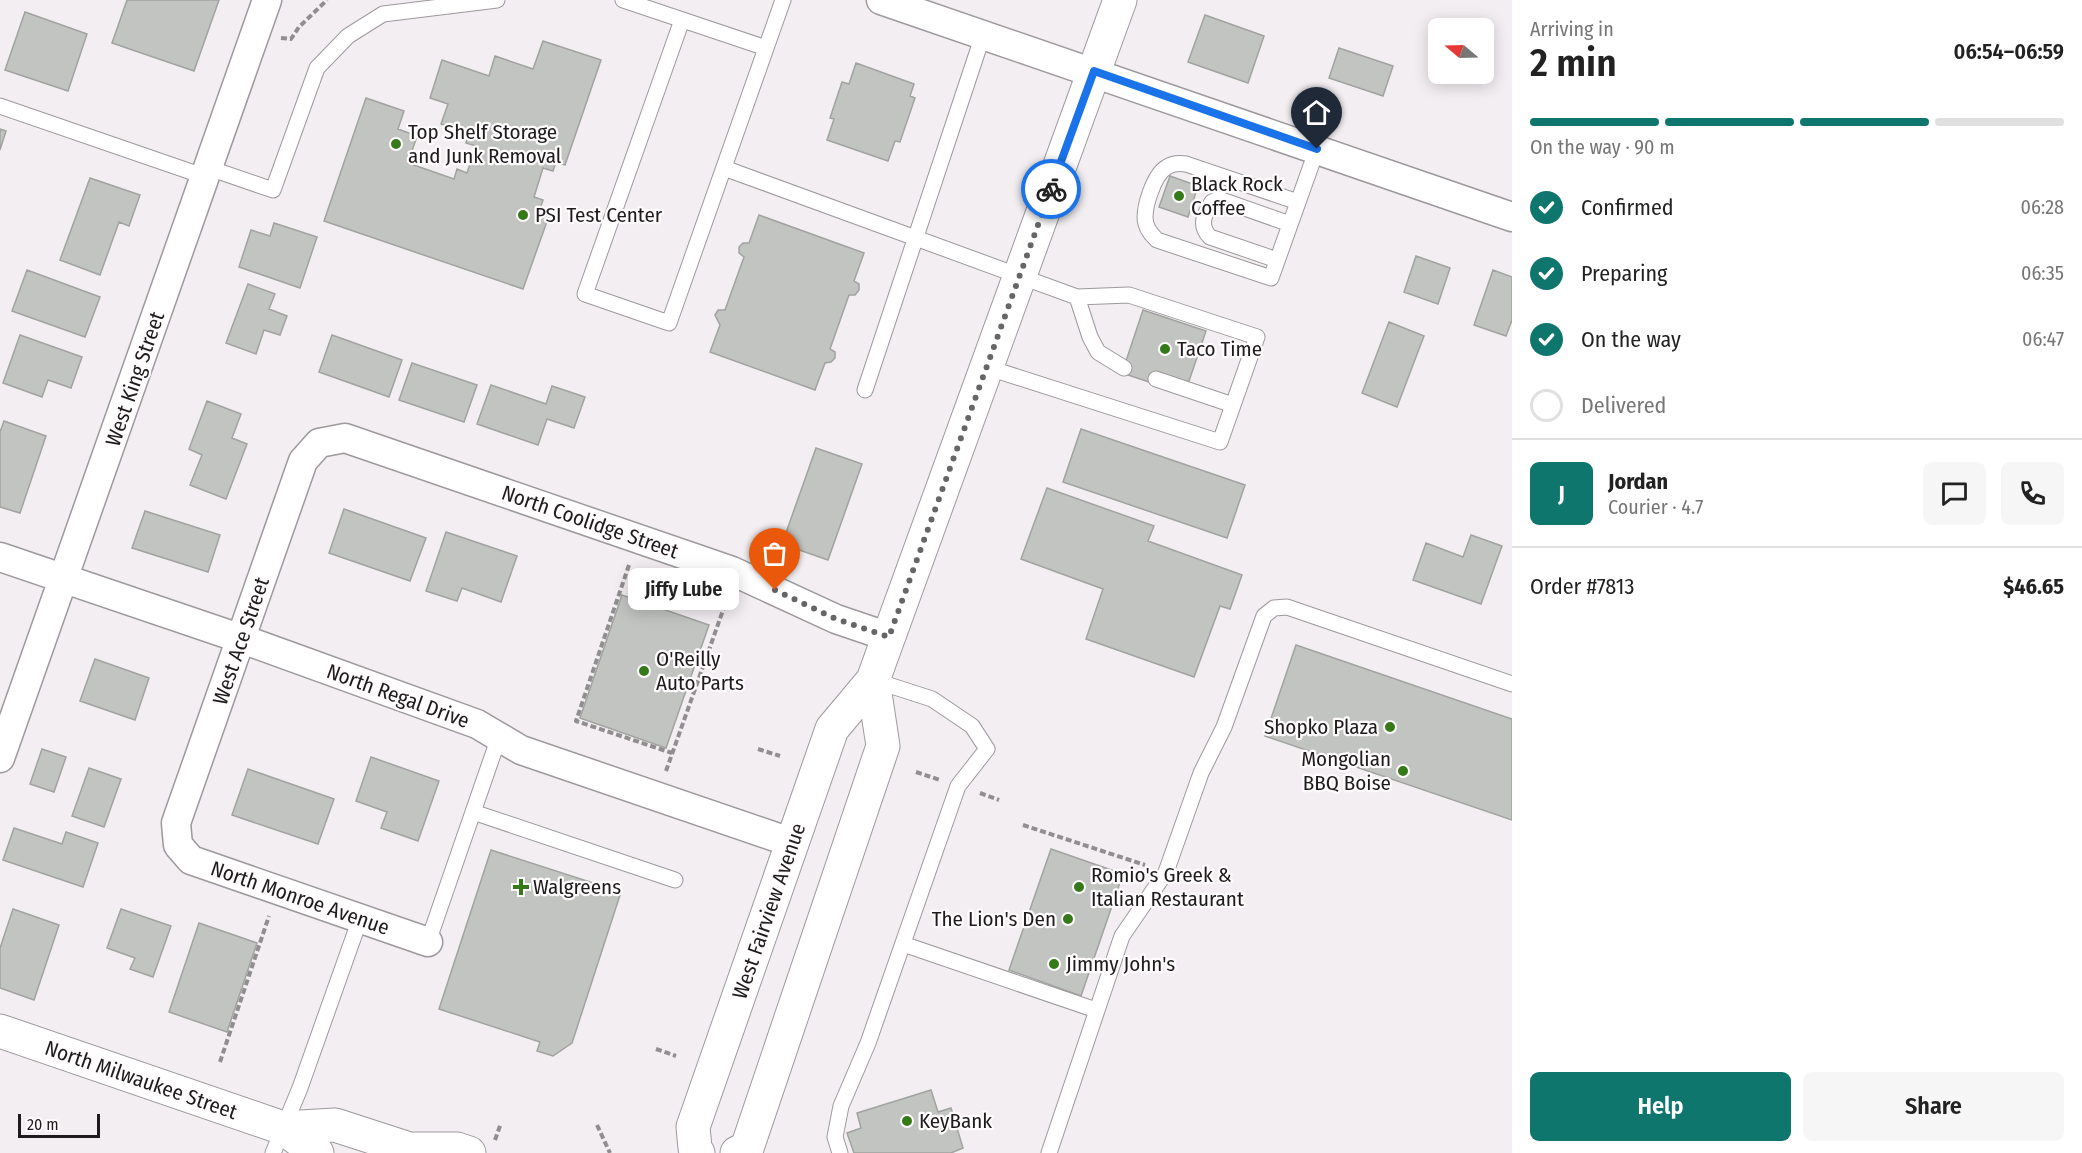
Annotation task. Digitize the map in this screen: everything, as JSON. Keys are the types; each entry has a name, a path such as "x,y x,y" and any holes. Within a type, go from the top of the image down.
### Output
{"main road":[{"name":"West Fairview Avenue","path":"698,1153 695,1148 693,1127 832,729 873,680 1120,0"},
{"name":"West Fairview Avenue","path":"737,1153 747,1148 883,746 873,680"},
{"name":"North Milwaukee Street","path":"0,1031 278,1141 317,1153"},
{"name":"North Milwaukee Street","path":"278,1141 335,1125 409,1149 482,1148"}],"street":[{"name":"West King Street","path":"0,758 65,579 267,0"},
{"path":"881,0 930,8 983,35 1094,71 1512,217"},
{"name":"North Coolidge Street","path":"319,443 345,438 587,520 732,571 836,619 889,637"},
{"name":"West Ace Street","path":"178,845 176,823 303,461 319,443"},
{"name":"North Regal Drive","path":"0,557 242,639 477,724 521,750 793,843"},
{"name":"North Monroe Avenue","path":"178,845 191,860 428,942"}],"lane":[{"path":"0,106 208,173 273,190 317,68 348,36 383,14 497,0"},
{"path":"623,0 766,48"},
{"path":"682,20 585,294 669,323 783,0"},
{"path":"865,390 983,35"},
{"path":"1298,202 1186,164 1168,166 1158,176 1145,216 1146,226 1157,240 1271,278 1317,149"},
{"path":"724,168 1019,278 1077,297 1129,295 1257,337 1220,442 986,367"},
{"path":"1278,260 1210,237 1205,232 1203,219 1212,202 1219,199 1290,224"},
{"path":"1077,297 1090,338 1098,351 1124,368"},
{"path":"1156,380 1233,405"},
{"path":"1049,1153 1122,936 1166,872 1202,773 1224,727 1264,616 1274,608 1287,607 1512,684"},
{"path":"840,1153 835,1137 839,1113 867,1043 958,786 987,749 972,726 932,699 873,680"},
{"path":"428,942 499,737"},
{"path":"473,812 675,880"},
{"path":"278,1141 360,919"},
{"path":"903,944 1096,1010"}],"path":[{"path":"278,37 291,39 299,27 327,0"},
{"path":"629,564 576,721 672,753"},
{"path":"663,781 727,599"},
{"path":"682,724 688,726"},
{"path":"758,749 780,756"},
{"path":"916,772 941,780"},
{"path":"972,791 999,800"},
{"path":"1023,825 1148,867"},
{"path":"220,1062 269,916"},
{"path":"656,1049 676,1056"},
{"path":"482,1148 501,1123"},
{"path":"597,1125 610,1153"}],"building":[{"path":"127,0 219,0 194,71 112,43"},
{"path":"25,12 87,34 68,91 5,70"},
{"path":"1205,15 1264,36 1248,83 1188,62"},
{"path":"543,41 601,60 565,165 556,162 553,171 543,168 534,197 543,200 540,209 550,213 523,289 324,221 366,98 404,111 398,129 417,136 408,163 454,179 457,169 467,173 476,146 466,143 469,133 441,124 448,104 430,98 442,60 489,76 495,56 533,69"},
{"path":"1339,48 1393,66 1383,96 1329,78"},
{"path":"856,63 914,84 910,96 915,98 900,142 895,141 888,161 827,140 834,119 830,118 842,82 849,84"},
{"path":"0,129 6,131 0,150"},
{"name":"Black Rock Coffee","path":"1170,176 1198,186 1188,217 1159,207"},
{"path":"90,178 140,195 129,226 119,222 100,275 60,260"},
{"path":"759,215 864,253 854,281 859,284 859,290 855,295 849,295 830,349 835,352 835,358 825,363 815,390 710,352 720,325 715,315 718,310 725,310 744,257 739,253 739,247 743,243 749,243"},
{"path":"274,223 317,237 300,288 239,267 251,230 270,236"},
{"path":"1416,256 1450,268 1438,304 1404,292"},
{"path":"27,270 100,297 85,337 12,311"},
{"path":"1493,270 1512,277 1512,320 1506,336 1474,325"},
{"path":"248,284 275,294 269,309 287,316 280,335 264,330 256,354 226,343"},
{"name":"Taco Time","path":"1143,310 1206,331 1188,384 1155,384 1122,373"},
{"path":"1389,322 1424,336 1397,407 1362,393"},
{"path":"20,335 82,357 71,388 48,380 42,397 3,383"},
{"path":"332,335 402,360 389,397 319,372"},
{"path":"412,363 477,385 464,422 399,400"},
{"path":"491,385 546,404 552,386 585,397 574,428 547,419 538,445 477,424"},
{"path":"207,401 241,414 232,438 247,444 226,499 190,485 202,455 189,449"},
{"path":"4,421 46,436 20,513 0,507 0,432"},
{"path":"1081,429 1245,485 1227,538 1063,482"},
{"path":"816,448 862,464 828,560 782,544"},
{"path":"1047,488 1154,526 1148,541 1242,575 1230,609 1220,606 1194,677 1086,639 1103,589 1021,559"},
{"path":"344,509 426,538 410,581 329,553"},
{"path":"145,511 220,535 208,572 132,548"},
{"path":"446,532 517,556 501,602 462,588 457,601 426,591"},
{"path":"1471,535 1502,546 1481,604 1413,580 1426,543 1463,557"},
{"name":"O'Reilly Auto Parts","path":"622,595 709,625 666,748 580,718"},
{"name":"Shopko Plaza","path":"1296,645 1512,719 1512,820 1265,736"},
{"path":"95,659 149,678 135,720 80,701"},
{"path":"42,749 66,757 54,792 30,784"},
{"path":"371,757 439,781 418,841 381,828 387,812 356,801"},
{"path":"89,768 121,779 104,827 72,816"},
{"path":"248,769 334,799 318,844 232,815"},
{"path":"14,828 62,844 66,832 98,843 83,887 3,860"},
{"path":"1051,849 1123,874 1081,996 1009,970"},
{"name":"Walgreens","path":"491,850 621,892 572,1043 553,1056 537,1051 540,1042 439,1009"},
{"path":"13,909 59,925 34,1000 0,988 0,948"},
{"path":"121,909 171,926 153,977 130,969 135,958 107,948"},
{"path":"199,923 257,943 227,1032 169,1012"},
{"name":"KeyBank","path":"931,1090 938,1112 951,1108 963,1148 951,1153 854,1153 847,1133 861,1128 857,1113"}],"way so far":[{"path":"775,590 836,619 889,637 1051,189"}],"place":[{"name":"Top Shelf Storage and Junk Removal","path":"396,144"},
{"name":"Black Rock Coffee","path":"1179,196"},
{"name":"PSI Test Center","path":"523,215"},
{"name":"Taco Time","path":"1165,349"},
{"name":"Jiffy Lube","path":"775,590"},
{"name":"O'Reilly Auto Parts","path":"644,671"},
{"name":"Shopko Plaza","path":"1390,727"},
{"name":"Mongolian BBQ Boise","path":"1403,771"},
{"name":"Walgreens","path":"521,887"},
{"name":"Romio's Greek & Italian Restaurant","path":"1079,887"},
{"name":"The Lion's Den","path":"1068,919"},
{"name":"Jimmy John's","path":"1054,964"},
{"name":"KeyBank","path":"907,1121"}],"route":[{"path":"1051,189 1094,71 1317,149"}]}
